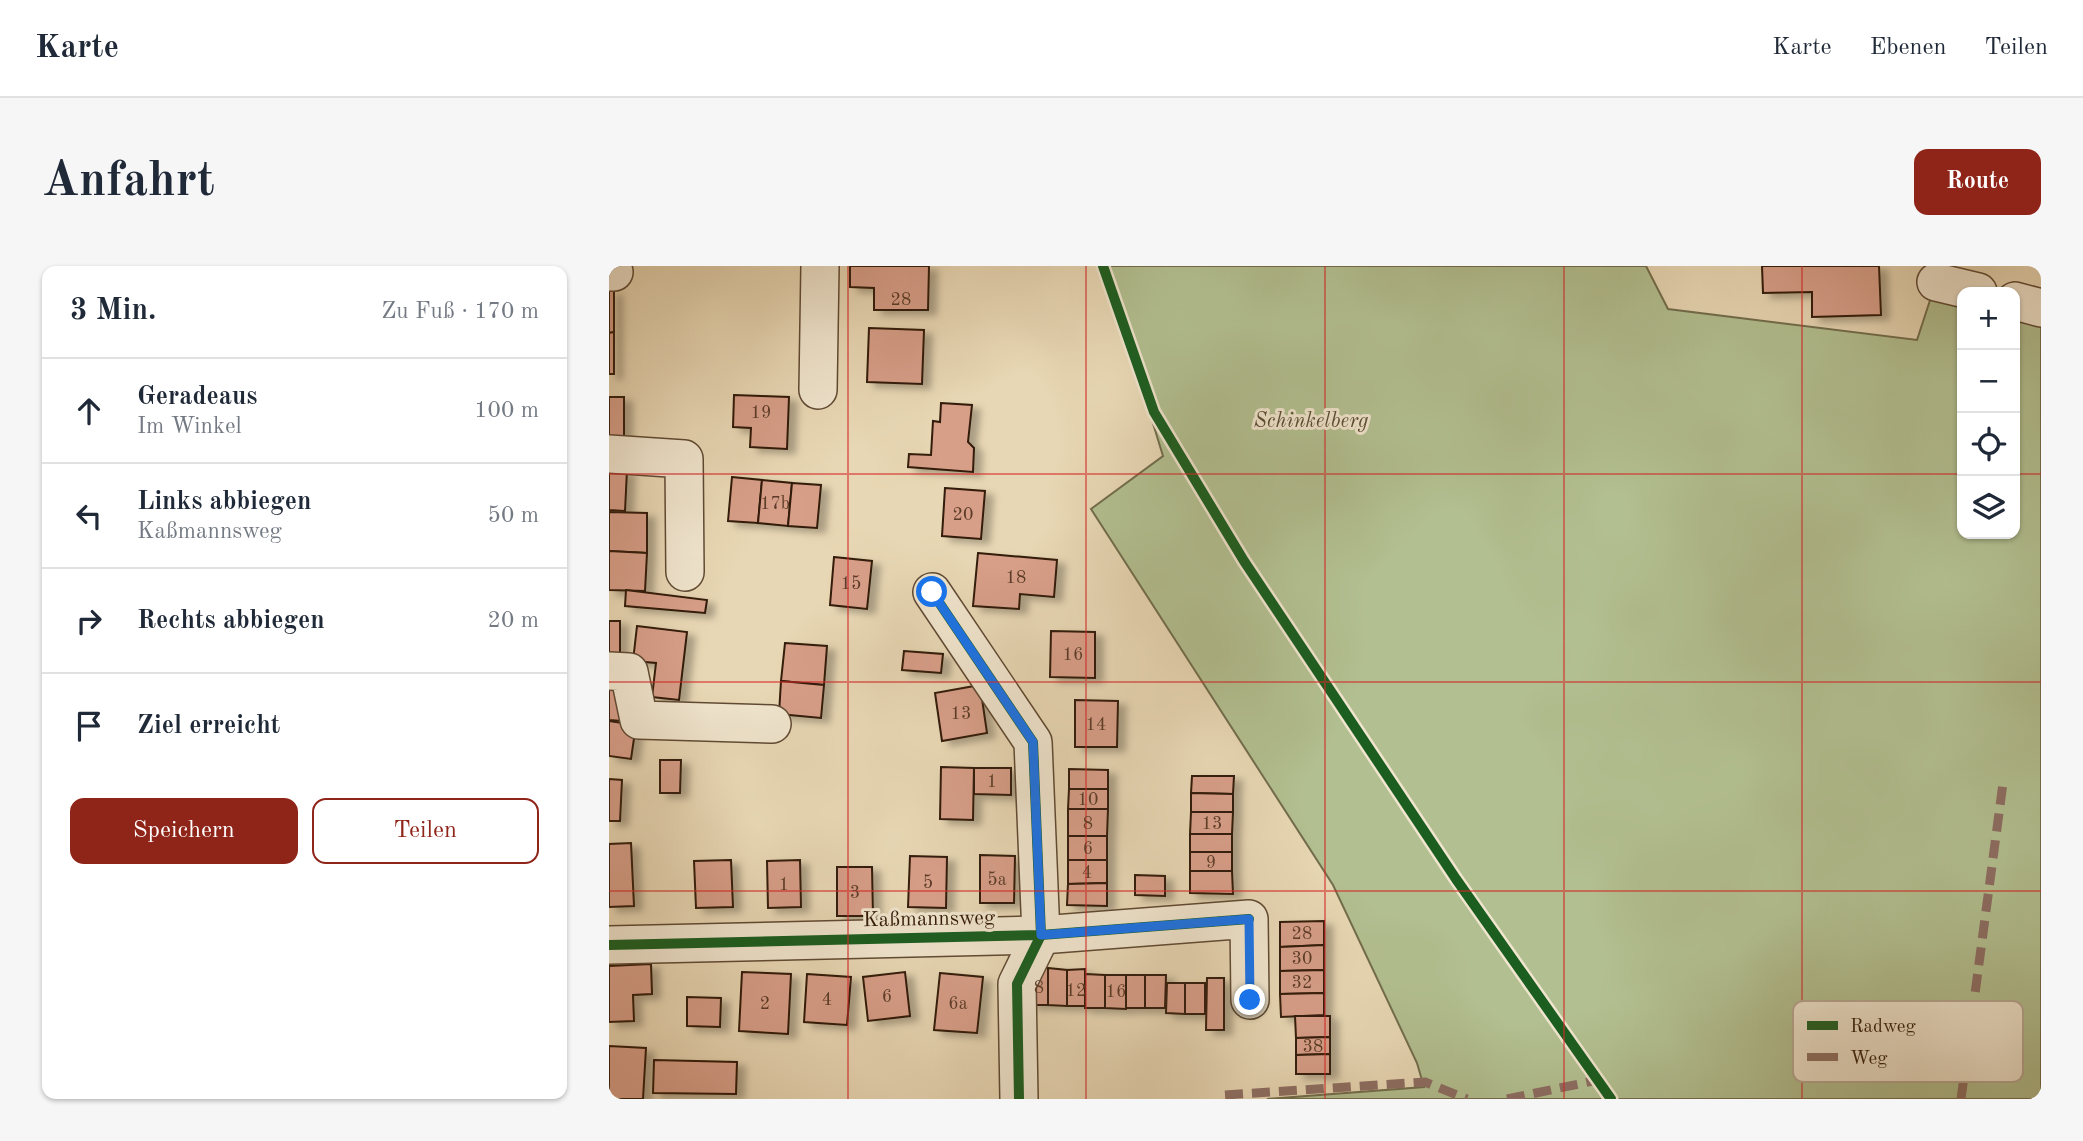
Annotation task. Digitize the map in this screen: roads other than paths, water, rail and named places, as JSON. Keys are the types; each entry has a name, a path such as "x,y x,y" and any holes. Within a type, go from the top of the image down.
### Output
{"street":[{"path":"818,390 820,266"},
{"path":"1936,282 1957,287"},
{"path":"2020,302 2041,308"},
{"path":"609,454 684,459 685,572"},
{"path":"932,592 1033,742 1041,935 1017,984 1019,1099"},
{"path":"609,671 629,673 639,720 772,724"},
{"name":"Kaßmannsweg","path":"609,945 1041,935 1249,919 1250,1000"}],"park label":[{"name":"Schinkelberg","path":"1311,420"}]}
